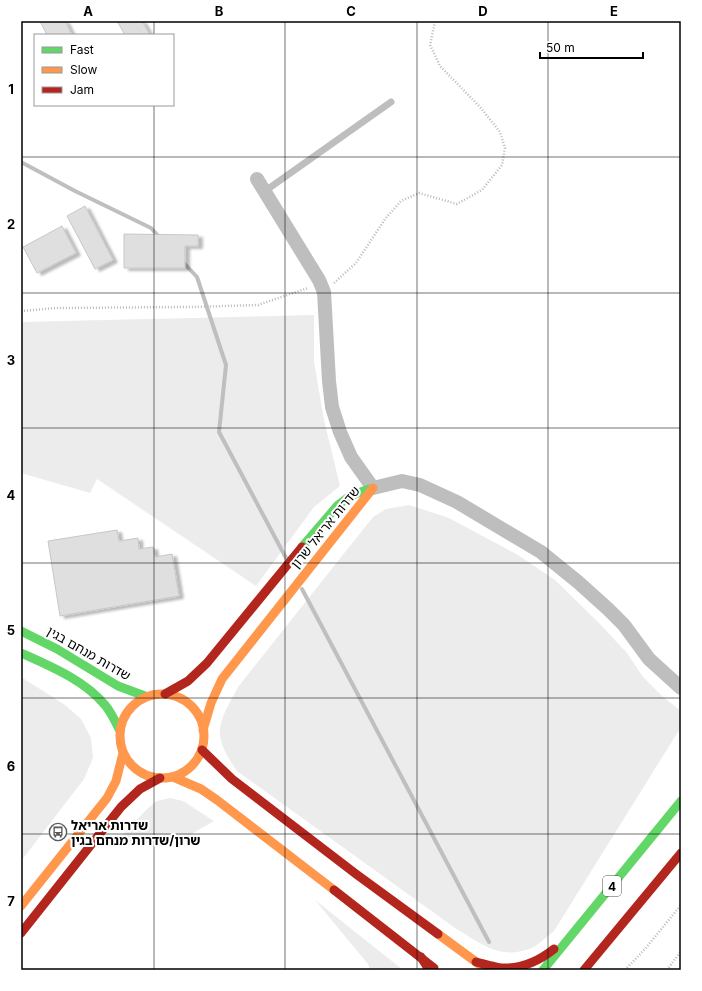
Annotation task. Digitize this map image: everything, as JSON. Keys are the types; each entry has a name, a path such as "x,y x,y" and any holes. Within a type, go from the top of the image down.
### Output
{"main road":[{"name":"שדרות אריאל שרון","path":"165,694 180,687 194,677 207,663 324,519 338,505 350,496 373,488"},
{"name":"שדרות אריאל שרון","path":"203,730 214,694 222,679 373,488"},
{"name":"שדרות מנחם בגין","path":"21,631 52,646 119,687 132,693 145,696"},
{"path":"21,653 42,663 89,690 110,712 120,729"},
{"path":"160,693 165,694 174,695 187,702 197,711 203,723 204,737 202,750 195,762 186,771 173,777 160,778 146,776 135,769 125,758 120,744 120,729 124,715 133,704 145,696 160,693"},
{"path":"202,750 232,779 356,874 487,970"},
{"path":"21,906 107,798 116,781 123,753"},
{"path":"173,777 201,789 217,800 437,970"},
{"path":"21,933 121,807 140,789 160,778"},
{"name":"4","path":"543,970 681,801"},
{"name":"4","path":"584,970 681,852"},
{"path":"476,962 501,968 519,966 538,961 572,934"},
{"path":"420,958 429,970"}],"street":[{"path":"257,179 322,286 332,407 340,432 352,456 373,488 402,481 420,485 457,502 541,552 608,609 624,625 649,659 681,688"}],"lane":[{"path":"265,191 391,102"}],"path":[{"path":"21,311 56,308 258,305 309,287 322,286 356,263 385,219 401,201 419,193 457,204 482,190 502,165 505,148 500,132 480,107 440,66 430,45 435,21"},
{"path":"625,970 645,949 681,905"},
{"path":"668,970 681,951"}],"shaded area":[{"path":"314,315 314,362 324,420 340,486 314,507 256,586 97,479 90,493 21,473 21,322"},
{"path":"409,505 449,518 518,555 555,580 627,653 643,677 662,696 681,711 681,727 554,931 536,946 518,952 499,951 490,948 455,928 237,771 222,745 220,728 223,717 238,687 373,517 386,509"},
{"path":"21,677 65,705 81,719 91,738 93,758 84,779 21,861"},
{"path":"170,798 183,801 214,821 181,840 165,845 117,841 148,808 157,801"},
{"path":"315,900 403,970 370,970 368,964"}],"building":[{"path":"40,21 65,21 72,34 46,34"},
{"path":"117,21 142,21 149,34 124,34"},
{"path":"85,206 113,260 95,269 67,216"},
{"path":"62,226 76,253 37,273 23,247"},
{"path":"124,234 198,235 198,246 185,246 185,268 124,268"},
{"path":"117,530 119,541 138,538 139,549 153,547 155,557 172,554 179,596 60,616 48,541"}],"waterway":[{"path":"21,162 75,191 151,228 160,238"},
{"path":"181,260 197,277 226,365 219,432 286,558"},
{"path":"302,589 489,942"}],"traffic: fast":[{"path":"302,547 338,505 350,496 369,489"},
{"path":"21,631 57,649 118,686 145,696"},
{"path":"21,653 66,674 87,688 97,696 107,708 119,729"},
{"path":"543,970 681,801"}],"traffic: slow":[{"path":"203,730 211,703 222,679 373,488"},
{"path":"154,694 170,694 186,701 197,712 204,728 204,736 204,744 201,752 192,766 186,771 170,778 154,778 138,771 127,760 120,744 120,728 127,712 138,701 154,694"},
{"path":"21,906 107,798 116,781 123,753"},
{"path":"173,777 201,789 217,800 334,890"},
{"path":"438,934 487,970"}],"traffic: jam":[{"path":"165,694 188,681 207,663 302,547"},
{"path":"202,750 232,779 356,874 438,934"},
{"path":"21,933 121,807 140,789 160,778"},
{"path":"584,970 681,853"},
{"path":"334,890 434,968"},
{"path":"476,962 501,968 523,966 536,961 554,949"},
{"path":"421,957 429,970"}],"place":[{"name":"שדרות אריאל שרון/שדרות מנחם בגין","path":"58,832"}]}
